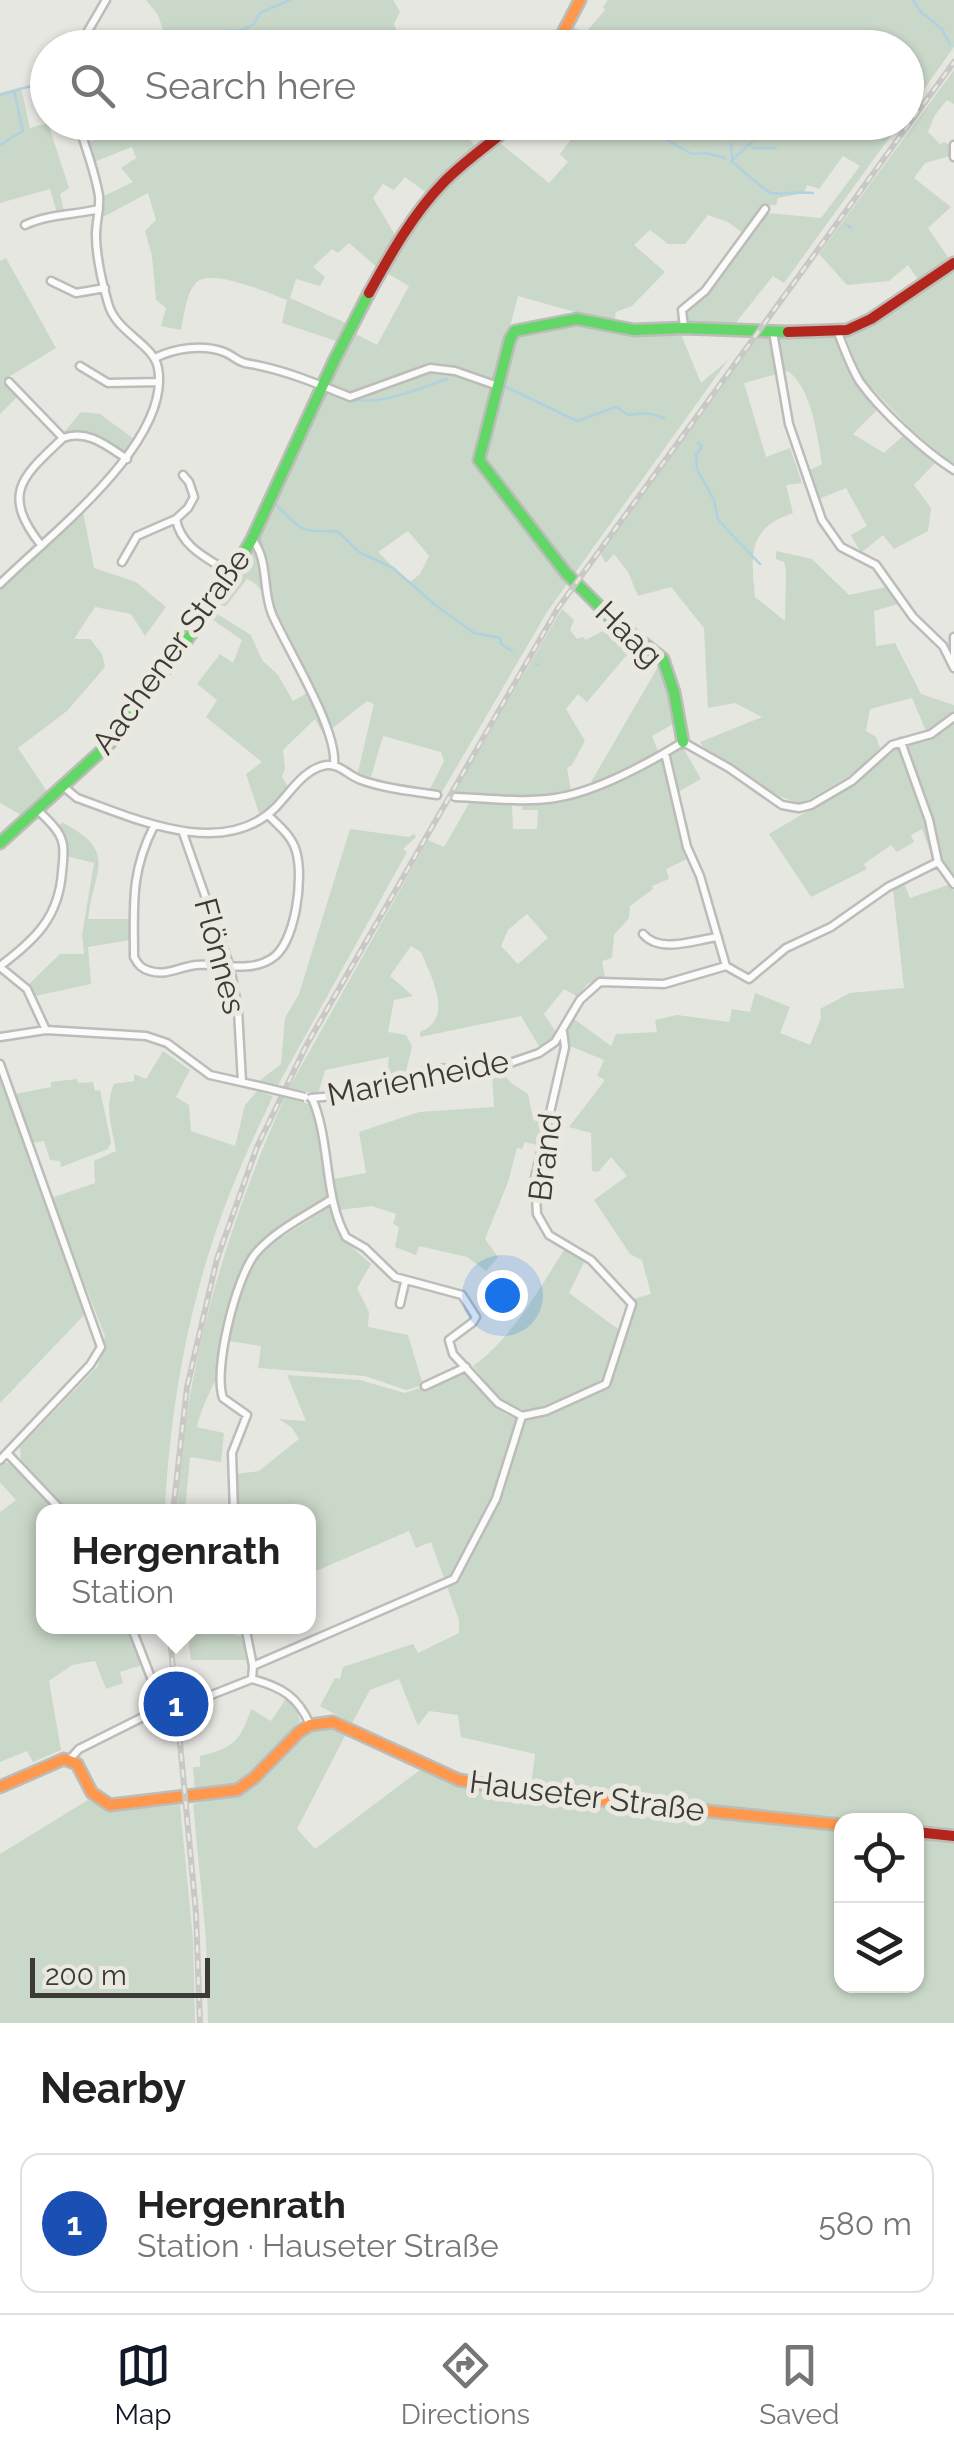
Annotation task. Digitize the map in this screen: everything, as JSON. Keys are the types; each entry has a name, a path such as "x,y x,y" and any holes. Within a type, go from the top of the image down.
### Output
{"street":[{"path":"88,30 106,0"},
{"path":"562,30 580,0"},
{"path":"0,584 126,459 152,408 158,382 155,358 116,322 104,288 96,238 100,209 84,140"},
{"name":"Aachener Straße","path":"0,843 109,744 232,574 376,282 433,194 494,140"},
{"path":"954,145 954,157"},
{"path":"25,225 52,216 100,209"},
{"path":"684,328 682,310 704,291 765,209"},
{"path":"155,358 211,348 356,397 423,370 438,368 498,386 510,339 515,331 526,327 577,318 634,330 837,330 857,327 871,319 954,263"},
{"path":"51,282 76,293 104,288"},
{"path":"837,330 858,379 868,391 934,456 954,470"},
{"path":"773,332 793,438 822,520 841,547 876,565 913,617 943,646 954,668"},
{"path":"80,366 108,383 158,382"},
{"path":"9,382 64,438"},
{"name":"Haag","path":"498,386 478,460 566,573 610,617 664,659 683,742"},
{"path":"41,544 20,513 20,486 27,474 64,438 74,435 95,438 126,459"},
{"path":"122,562 140,534 176,519 188,508 194,497 183,475"},
{"path":"176,519 186,544 232,574"},
{"path":"252,539 258,546 272,613 334,748 334,765"},
{"path":"954,637 954,668"},
{"path":"454,796 560,798 631,770 683,742 782,804 798,808 811,805 852,781 884,750 931,734 954,718"},
{"path":"901,742 930,820 938,862 954,884"},
{"path":"665,753 688,847 726,966 750,979 786,948 831,926 902,879 938,862"},
{"path":"64,787 76,798 183,833 233,829 268,815 312,770 334,765 357,779 438,795"},
{"path":"37,810 64,844 59,893 42,931 0,966 27,989 46,1030"},
{"path":"154,826 141,851 134,880 134,957 147,970 165,974 194,965 230,967 268,962 288,941 293,924 298,854 268,815"},
{"name":"Flönnes","path":"183,833 230,967 238,1010 242,1082"},
{"path":"642,934 661,946 718,937"},
{"name":"Marienheide","path":"0,1037 46,1030 146,1036 167,1043 205,1072 309,1098 357,1094 432,1069 513,1062 538,1052 556,1042 580,1000 600,982 664,984 726,966"},
{"name":"Brand","path":"522,1416 546,1411 606,1384 632,1304 590,1260 549,1235 537,1214 536,1178 564,1047 563,1032"},
{"path":"0,1064 101,1342 100,1353 90,1366 0,1460"},
{"path":"253,1666 454,1579 496,1499 522,1416 498,1403 453,1354 449,1340 476,1317 466,1299 454,1292 394,1277 365,1248 346,1237 332,1199 320,1118 309,1098"},
{"path":"234,1504 232,1453 247,1415 224,1398 221,1390 225,1343 242,1275 254,1255 269,1241 332,1199"},
{"path":"400,1304 405,1282"},
{"path":"425,1386 466,1367"},
{"path":"7,1453 56,1504"},
{"path":"0,1787 54,1761 70,1759 79,1749 153,1712 154,1688 134,1634"},
{"path":"247,1634 252,1679"},
{"path":"70,1759 82,1770 92,1793 110,1805 226,1793 246,1784 310,1725 302,1706 289,1692 252,1679 191,1703"},
{"name":"Hauseter Straße","path":"310,1725 343,1724 438,1774 500,1788 834,1824"},
{"path":"924,1833 954,1836"}],"green space":[{"path":"146,0 393,0 400,12 394,24 397,30 163,30 158,15"},
{"path":"608,0 954,0 954,47 924,89 924,30 588,30 605,10"},
{"path":"954,70 954,104 947,100 928,132 940,144 950,145 950,156 925,163 914,178 951,207 928,228 954,266 954,466 861,377 845,335 924,288 908,265 889,281 847,285 819,254 903,140 924,140 924,111"},
{"path":"21,87 30,140 53,140 69,188 60,194 65,215 57,213 50,189 0,203 0,93"},
{"path":"470,140 485,157 500,143 549,183 568,162 560,154 570,140 888,140 784,283 773,276 734,325 688,324 683,312 728,266 767,214 762,210 743,233 708,215 685,244 668,244 650,230 634,245 665,272 632,306 616,312 614,323 518,296 510,327 517,333 567,322 632,335 680,332 701,383 728,360 547,612 442,792 430,789 444,761 441,752 383,736 371,777 357,776 374,704 367,701 324,735 315,719 283,750 282,776 288,787 259,813 246,774 262,762 206,717 217,700 197,684 220,654 233,663 242,640 207,616 211,610 251,635 262,660 278,675 293,701 307,693 265,596 256,584 247,579 226,606 216,604 324,390 329,390 354,333 377,345 409,286 378,268 349,243 338,253 332,249 313,267 325,277 320,286 296,279 290,298 348,324 339,342 282,323 287,300 225,279 202,279 195,284 181,330 161,326 166,308 156,300 145,231 156,220 148,193 103,217 104,196 133,182 121,168 136,158 132,147 94,162 89,142","holes":["843,156 860,166 821,218 767,213 767,205 776,205 778,198 804,193 807,185 819,189","405,177 428,194 397,238 373,198 383,184 394,190","408,531 429,556 420,574 409,583 378,552"]},
{"path":"6,258 56,348 2,381 17,397 0,414 0,261"},
{"path":"825,333 839,345 856,385 879,408 853,434 884,453 906,433 936,462 914,485 931,508 928,531 894,549 883,535 861,553 851,535 867,526 846,488 819,499 808,471 822,464 803,389 788,371 744,383 766,457 790,448 802,483 786,485 793,513 767,527 755,545 755,597 785,621 786,569 784,562 776,559 776,551 812,559 849,595 886,587 898,604 874,611 876,646 895,643 921,694 954,705 954,711 940,727 926,731 912,698 870,709 866,731 876,737 880,748 859,770 801,804 763,787 704,748 700,742 762,717 735,703 708,708 704,628 671,587 638,596 628,572 614,554 606,563 600,553 759,335"},
{"path":"81,412 100,414 134,439 127,451 119,451 97,436 64,432"},
{"path":"83,511 94,568 136,582 166,607 145,636 131,614 95,607 74,639 90,639 102,654 105,667 67,711 18,748 48,793 23,816 0,803 0,589"},
{"path":"562,609 574,620 570,630 577,639 586,640 616,624 637,643 587,702 578,694 566,709 585,741 567,768 571,791 535,797 455,792"},
{"path":"662,660 672,692 675,723 652,736 662,761 682,746 701,779 680,791 673,804 689,858 666,869 669,879 652,886 630,906 629,918 614,935 612,958 602,961 605,977 587,984 578,997 564,989 544,1014 558,1035 540,1048 521,1016 420,1037 420,1032 431,1026 436,1017 437,996 421,952 411,946 390,976 413,996 394,1000 388,1032 406,1035 412,1046 406,1072 386,1080 389,1057 325,1070 318,1094 289,1088 428,840 444,847 471,800 512,803 513,829 537,829 538,810 522,810 522,803 547,802 594,786 591,782","holes":["527,914 548,938 518,964 501,946 508,930"]},
{"path":"954,722 954,881 942,860 931,854 922,829 911,835 914,842 897,852 891,845 864,864 867,869 811,897 769,834 855,783 890,749 928,737"},
{"path":"62,822 80,833 97,853 99,863 88,919 132,919 130,940 88,947 91,984 35,996 28,985 60,954 84,954 82,935 94,863 66,856 66,840 59,826"},
{"path":"350,829 416,837 403,849 407,852 278,1085 259,1081 281,1064 285,1018 299,994"},
{"path":"904,883 910,898 948,885 954,891 954,2023 208,2023 206,1939 193,1804 251,1789 311,1731 336,1728 347,1732 297,1829 315,1849 420,1770 453,1782 530,1795 535,1754 461,1737 458,1715 429,1711 418,1726 399,1679 370,1690 352,1723 320,1706 335,1678 340,1679 343,1667 413,1644 418,1653 459,1633 459,1620 431,1542 416,1548 409,1531 316,1571 316,1504 238,1504 236,1474 259,1471 299,1439 279,1419 306,1421 287,1375 360,1380 405,1393 467,1372 504,1413 529,1419 557,1412 608,1386 633,1299 651,1294 642,1260 630,1254 594,1200 627,1176 611,1157 598,1172 592,1171 591,1133 569,1127 605,1080 597,1076 604,1060 570,1046 567,1032 574,1019 611,1046 616,1034 657,1032 655,1020 677,1015 729,1022 732,1009 750,1012 755,993 790,1007 780,1033 810,1045 821,1018 820,1009 850,993 904,988 893,889"},
{"path":"163,1051 190,1070 176,1097 189,1105 191,1131 235,1146 245,1105 257,1091 273,1096 218,1226 194,1306 172,1429 166,1504 60,1504 21,1465 20,1447 98,1366 105,1336 51,1198 95,1183 94,1161 116,1151 109,1108 114,1084 134,1081 134,1074 146,1079"},
{"path":"502,1072 528,1094 533,1118 545,1119 540,1146 525,1142 522,1149 517,1148 485,1239 498,1257 486,1271 467,1257 419,1246 416,1255 395,1247 399,1227 393,1224 396,1214 372,1206 339,1210 333,1179 366,1173 359,1132 419,1112 494,1107 492,1073"},
{"path":"0,1077 86,1313 0,1403"},
{"path":"77,1079 78,1083 93,1082 95,1091 100,1090 111,1142 108,1149 61,1167 60,1161 50,1160 44,1141 32,1143 15,1094 51,1087 51,1082"},
{"path":"285,1097 309,1104 314,1113 328,1198 282,1227 284,1236 331,1206 344,1240 371,1264 357,1288 369,1312 368,1327 408,1335 423,1385 406,1390 365,1376 258,1368 261,1346 229,1341 197,1427 224,1433 221,1462 190,1457 186,1504 178,1504 181,1458 199,1352 227,1248"},
{"path":"566,1247 586,1258 569,1293 622,1332 605,1381 528,1412 502,1402 473,1366 514,1326"},
{"path":"11,1464 52,1504 36,1504 36,1634 131,1634 142,1665 120,1672 123,1683 106,1689 95,1661 72,1665 49,1681 61,1750 33,1762 27,1751 0,1762 0,1512 16,1500 0,1482 0,1465"},
{"path":"177,1634 242,1636 247,1660 191,1660 188,1639 177,1638"},
{"path":"287,1697 300,1721 249,1775 231,1787 195,1790 193,1767 200,1767 200,1756 234,1742 251,1709 271,1721"},
{"path":"88,1800 112,1811 180,1805 193,1940 195,2023 0,2023 0,1854"}],"waterway":[{"path":"242,30 254,24 260,13 290,0"},
{"path":"913,0 942,29 950,44"},
{"path":"0,95 30,86"},
{"path":"0,145 23,131 14,91"},
{"path":"668,140 692,154 725,158"},
{"path":"732,160 752,142"},
{"path":"731,144 732,157"},
{"path":"753,148 776,148"},
{"path":"731,161 771,193 813,193"},
{"path":"847,225 851,228"},
{"path":"323,399 328,392 358,400 388,398 447,379"},
{"path":"504,386 577,421 616,407 628,415 647,413 664,418"},
{"path":"287,477 322,401"},
{"path":"698,443 702,446 696,455 697,469 714,500 718,520 760,564"},
{"path":"284,484 274,503 296,524 307,530 337,531 359,552 393,568 474,633 500,638 501,644 512,651"},
{"path":"263,553 259,534 264,524"}],"railway":[{"path":"924,103 954,62"},
{"path":"174,1504 187,1387 217,1259 257,1147 306,1046 558,608 897,140"},
{"path":"170,1634 196,1913 200,2023"}],"traffic: fast":[{"path":"0,843 109,744 232,574 369,293"},
{"path":"683,742 663,659 610,617 566,573 479,460 515,331 577,319 634,330 788,332"}],"traffic: slow":[{"path":"564,30 580,0"},
{"path":"0,1787 64,1759 77,1764 92,1793 110,1805 237,1790 299,1732 310,1725 333,1722 459,1780 553,1795 834,1824"}],"traffic: jam":[{"path":"369,293 432,195 493,140"},
{"path":"788,332 847,330 871,319 954,263"},
{"path":"924,1833 954,1836"}],"place":[{"name":"Hergenrath","path":"176,1704"}]}
